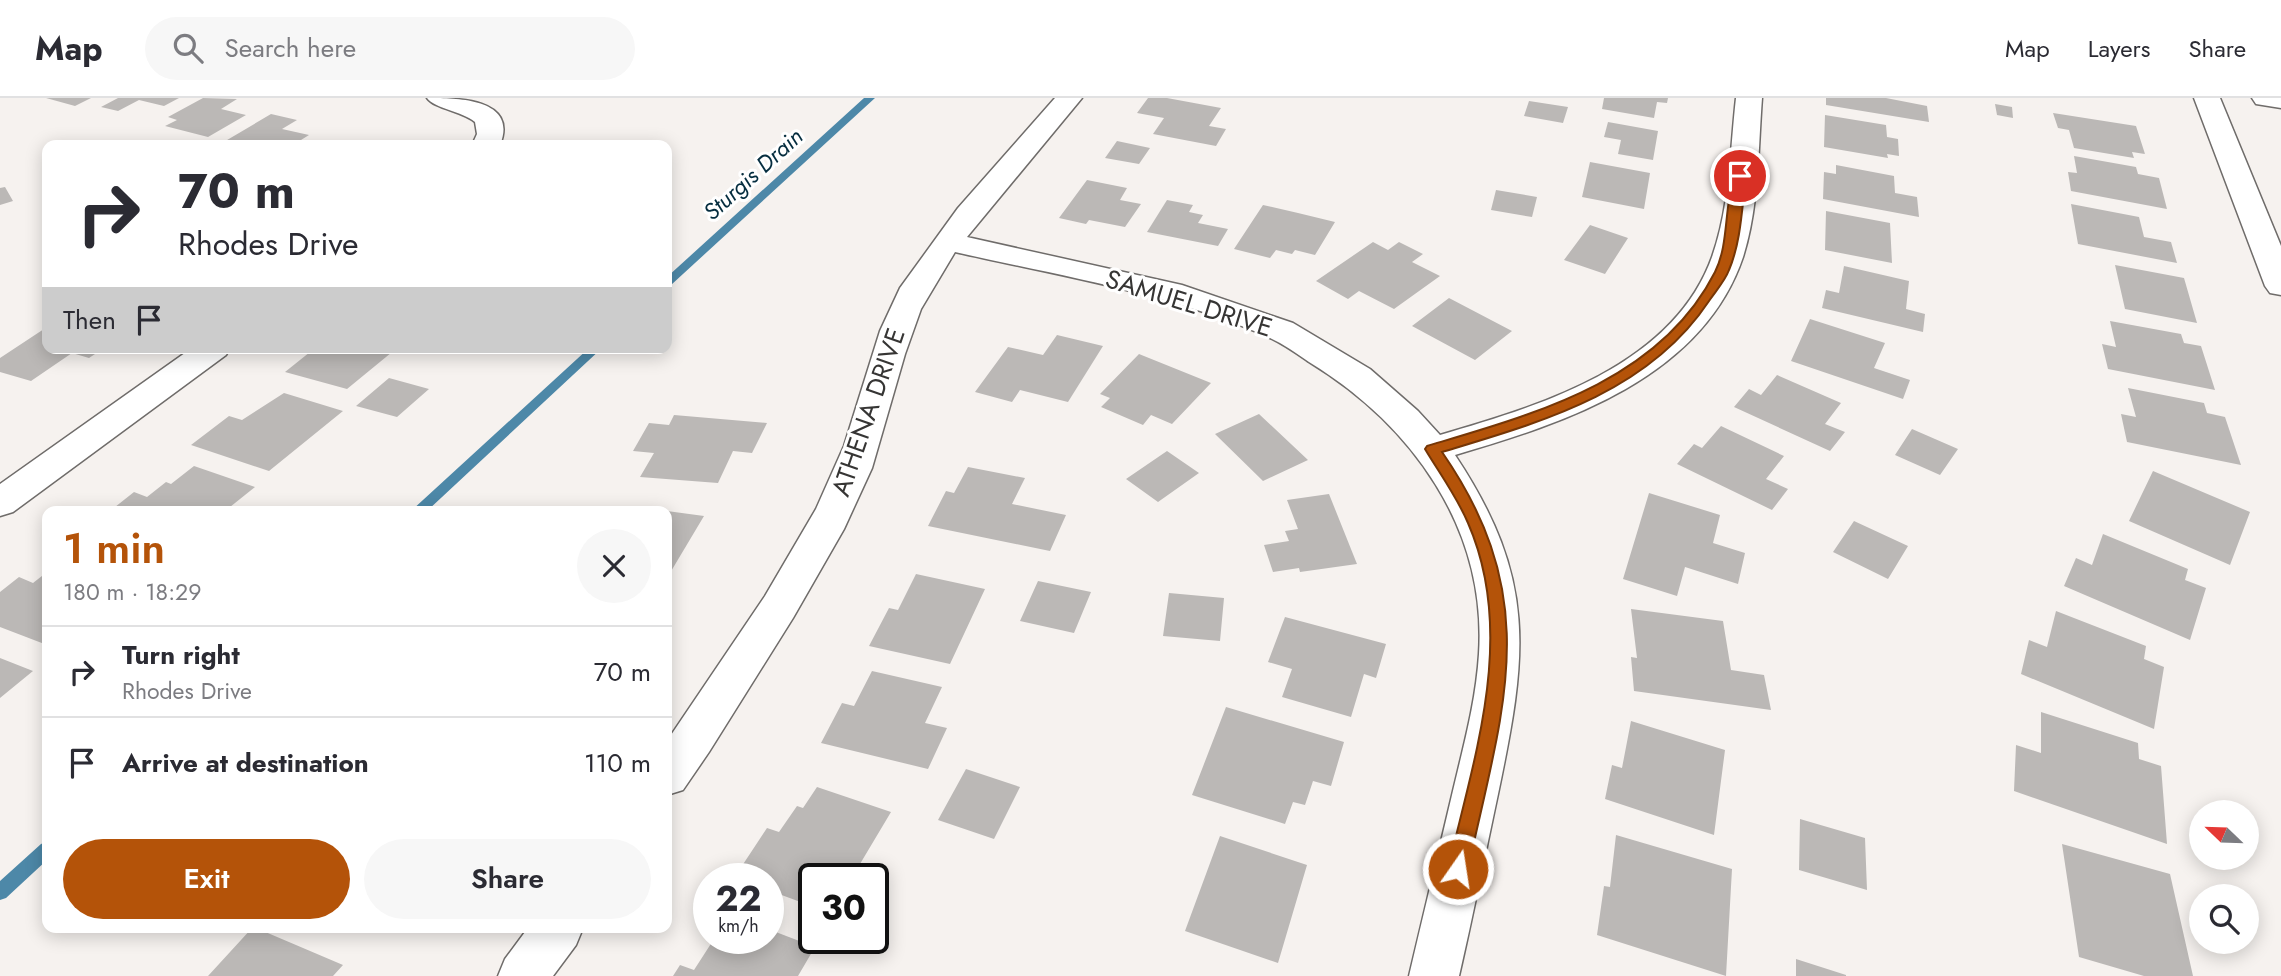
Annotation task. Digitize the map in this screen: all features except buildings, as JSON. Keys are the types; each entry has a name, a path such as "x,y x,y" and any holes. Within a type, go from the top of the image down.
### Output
{"street":[{"path":"440,98 466,104 481,113 487,134"},
{"name":"ATHENA DRIVE","path":"672,769 711,714 796,580 831,515 853,469 868,427 898,322 915,290 949,243 1069,98"},
{"path":"1432,449 1534,419 1619,380 1666,345 1694,313 1722,271 1727,257 1734,223 1749,98"},
{"path":"2207,98 2281,286"},
{"path":"2265,98 2281,100"},
{"name":"SAMUEL DRIVE","path":"949,243 1171,292 1281,330 1357,377 1406,419 1432,449 1454,481 1476,524 1490,565 1498,606 1500,646 1494,708 1434,976"},
{"path":"0,503 206,354"},
{"path":"523,976 554,933"}],"waterway":[{"name":"Sturgis Drain","path":"672,278 870,98"},
{"name":"Sturgis Drain","path":"423,506 589,354"},
{"name":"Sturgis Drain","path":"0,892 42,854"}],"route":[{"path":"1458,869 1494,708 1500,646 1498,606 1490,565 1476,524 1454,481 1432,449 1534,419 1619,380 1666,345 1694,313 1722,271 1734,223 1740,176"}]}
